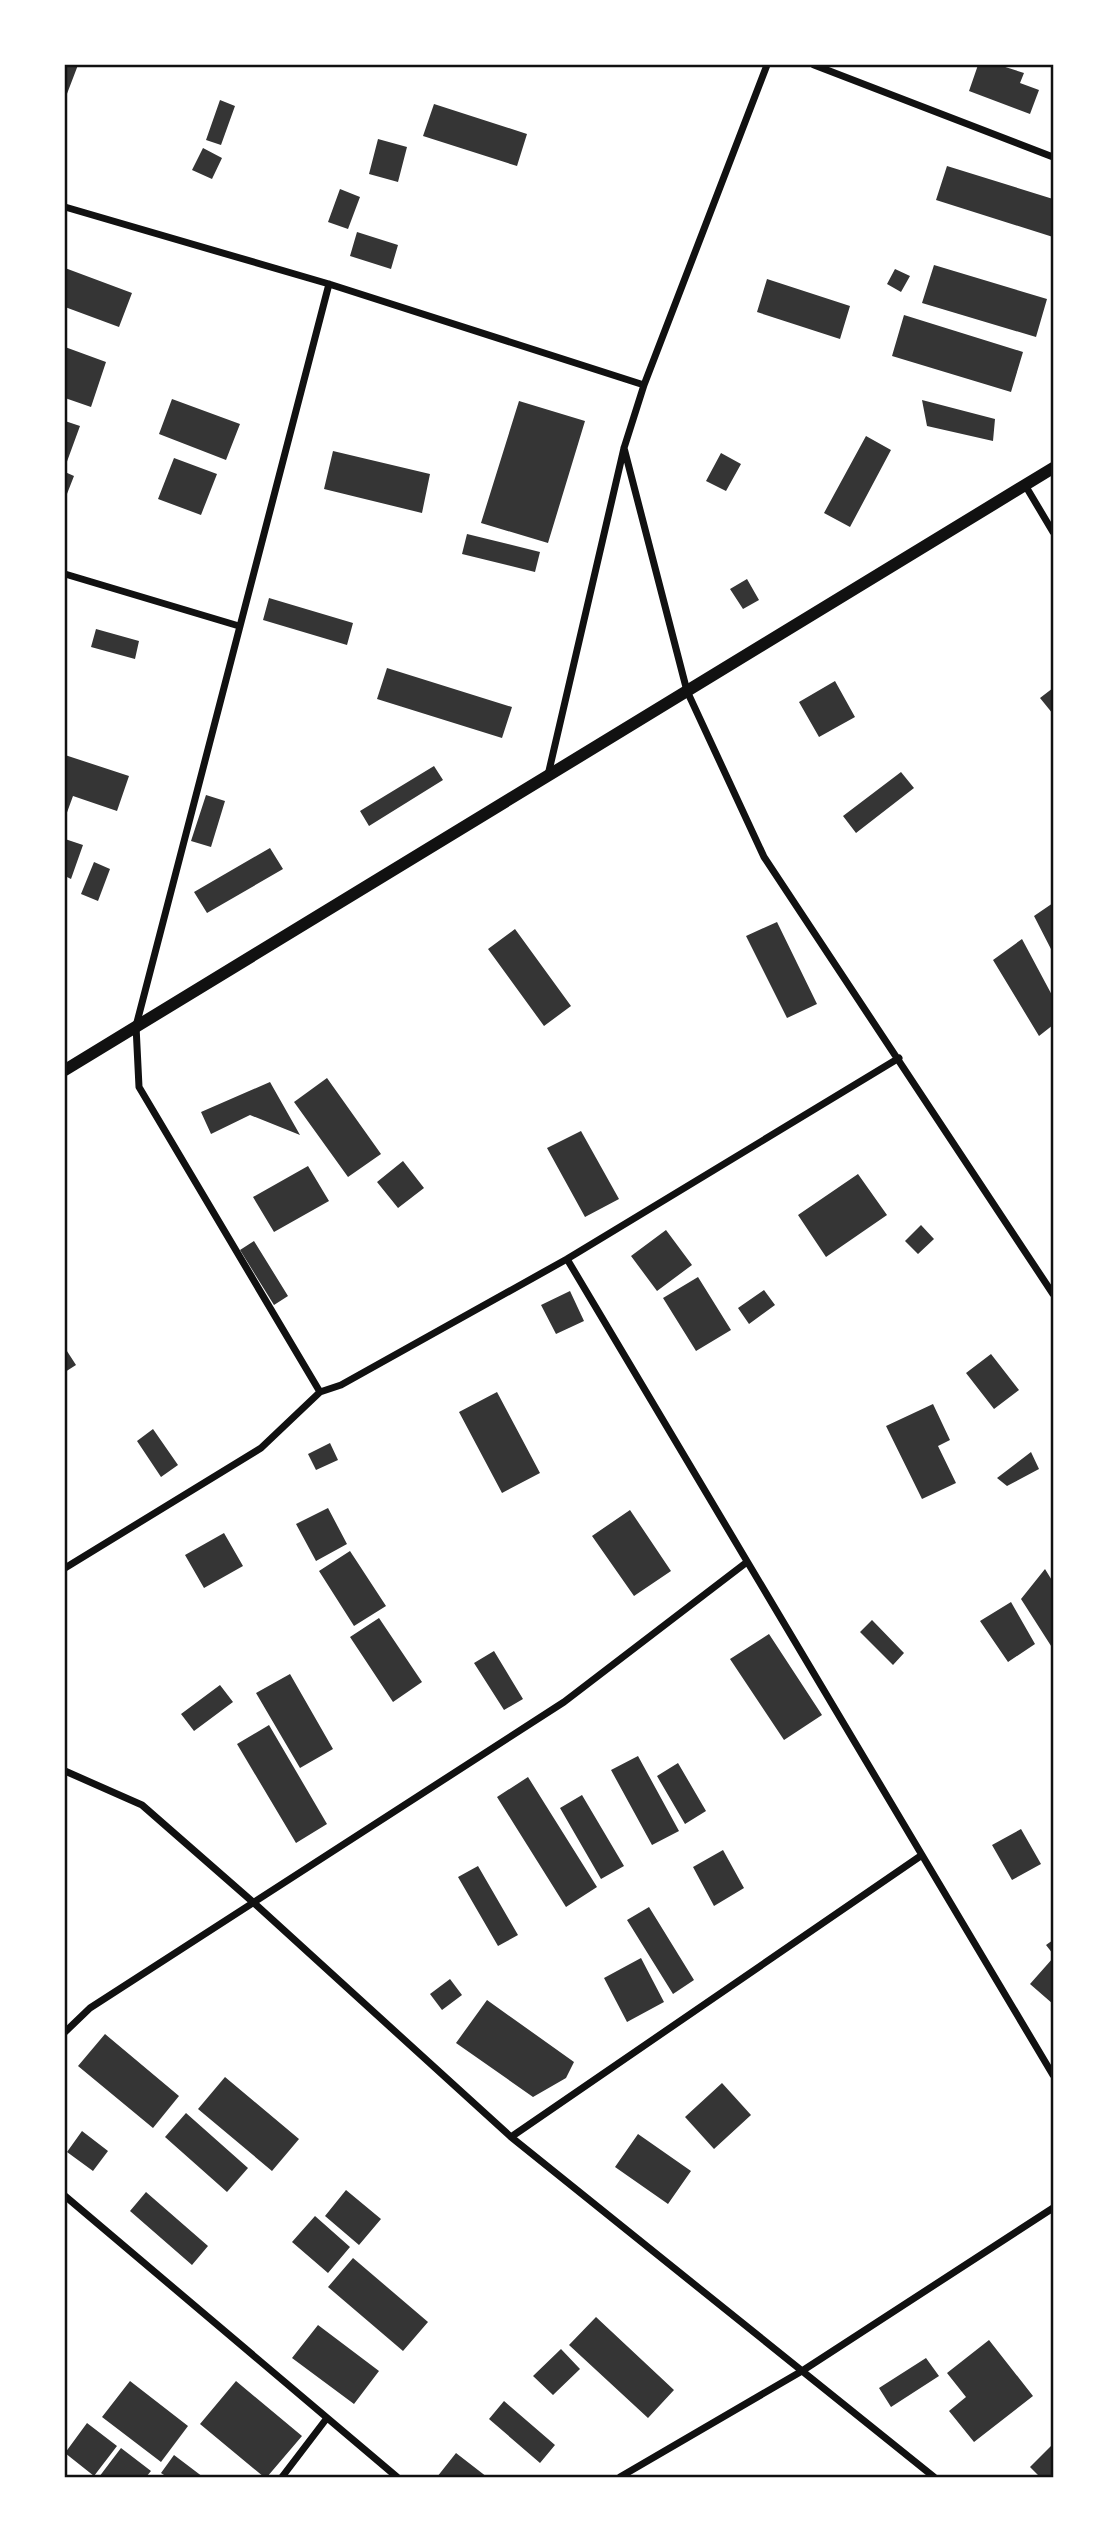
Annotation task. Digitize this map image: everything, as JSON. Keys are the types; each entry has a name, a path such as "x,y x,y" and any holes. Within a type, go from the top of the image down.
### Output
{"street":[{"path":"548,775 624,448 644,385 767,65"},
{"path":"814,65 1053,158"},
{"path":"65,207 329,284 644,385"},
{"path":"320,1392 139,1087 136,1026 329,284"},
{"path":"624,448 687,691 764,856 1053,1294"},
{"path":"65,1070 1053,468"},
{"path":"1025,485 1053,532"},
{"path":"65,574 239,626"},
{"path":"65,1567 261,1448 320,1392 341,1385 567,1259 899,1058"},
{"path":"567,1259 1053,2075"},
{"path":"65,2032 90,2008 564,1702 747,1562"},
{"path":"65,1771 142,1805 511,2137 934,2477"},
{"path":"511,2137 922,1855"},
{"path":"65,2196 397,2477"},
{"path":"620,2477 802,2371 1053,2207"},
{"path":"282,2477 327,2418"}],"building":[{"path":"65,65 78,65 65,99"},
{"path":"978,65 999,65 1024,73 1020,83 1039,90 1030,114 969,91"},
{"path":"220,100 235,106 221,145 206,140"},
{"path":"434,104 527,134 517,166 423,136"},
{"path":"378,139 407,147 398,182 369,174"},
{"path":"203,148 222,158 212,179 192,170"},
{"path":"947,166 1053,199 1053,237 936,200"},
{"path":"340,189 360,197 348,229 328,222"},
{"path":"357,232 398,245 391,269 350,256"},
{"path":"934,265 1047,299 1036,337 922,303"},
{"path":"65,268 132,293 119,327 65,307"},
{"path":"895,269 910,276 901,292 887,284"},
{"path":"767,279 850,306 840,339 757,312"},
{"path":"904,315 1023,352 1011,392 892,356"},
{"path":"65,347 106,362 91,407 65,398"},
{"path":"172,399 240,424 226,460 159,434"},
{"path":"922,400 995,419 993,441 927,426"},
{"path":"519,401 585,421 548,543 481,523"},
{"path":"65,421 80,426 65,467"},
{"path":"866,436 891,450 850,527 824,513"},
{"path":"333,451 430,474 422,513 324,489"},
{"path":"721,453 741,464 726,491 706,481"},
{"path":"174,458 217,474 201,515 158,499"},
{"path":"65,472 74,476 65,499"},
{"path":"467,534 540,552 535,572 462,554"},
{"path":"747,579 759,600 743,609 730,589"},
{"path":"269,598 353,623 347,645 263,620"},
{"path":"96,629 139,641 135,659 91,647"},
{"path":"387,668 512,707 502,738 377,699"},
{"path":"835,681 855,717 819,737 799,702"},
{"path":"1053,688 1053,714 1040,698"},
{"path":"65,755 129,776 117,811 73,796 65,818"},
{"path":"434,766 443,780 369,826 360,811"},
{"path":"901,772 914,788 856,833 843,816"},
{"path":"206,795 225,801 211,847 191,841"},
{"path":"65,839 83,845 71,879 65,876"},
{"path":"270,848 283,869 207,913 194,892"},
{"path":"94,862 110,869 98,901 81,894"},
{"path":"1053,903 1053,953 1034,916"},
{"path":"777,922 817,1004 787,1018 746,936"},
{"path":"515,929 571,1006 544,1026 488,949"},
{"path":"1022,939 1053,997 1053,1025 1039,1036 993,960"},
{"path":"327,1078 381,1154 348,1177 294,1102"},
{"path":"270,1082 300,1135 250,1115 211,1134 201,1112"},
{"path":"581,1131 619,1199 585,1217 547,1148"},
{"path":"403,1161 424,1188 398,1208 377,1182"},
{"path":"308,1166 329,1201 274,1232 253,1197"},
{"path":"858,1174 887,1215 826,1257 798,1215"},
{"path":"921,1225 934,1239 918,1254 905,1241"},
{"path":"666,1230 692,1265 657,1291 631,1256"},
{"path":"254,1241 288,1296 274,1305 240,1250"},
{"path":"698,1277 731,1330 696,1351 663,1298"},
{"path":"764,1290 775,1305 749,1324 738,1308"},
{"path":"570,1291 584,1321 556,1334 541,1305"},
{"path":"65,1348 76,1365 65,1372"},
{"path":"991,1354 1019,1390 994,1409 966,1373"},
{"path":"497,1392 540,1473 502,1493 459,1412"},
{"path":"933,1404 950,1440 938,1446 956,1483 922,1499 886,1426"},
{"path":"153,1429 178,1465 161,1477 137,1441"},
{"path":"330,1443 338,1460 316,1470 308,1454"},
{"path":"1031,1452 1039,1469 1007,1486 997,1478"},
{"path":"328,1508 347,1544 316,1561 296,1524"},
{"path":"630,1510 671,1571 634,1596 592,1536"},
{"path":"224,1533 243,1566 204,1588 185,1555"},
{"path":"350,1551 386,1606 354,1626 319,1571"},
{"path":"1045,1569 1053,1582 1053,1649 1021,1599"},
{"path":"1011,1602 1035,1644 1008,1662 980,1621"},
{"path":"379,1618 422,1682 393,1702 350,1637"},
{"path":"872,1620 904,1653 893,1665 860,1632"},
{"path":"769,1634 822,1715 784,1740 730,1659"},
{"path":"494,1651 523,1699 504,1710 474,1663"},
{"path":"290,1674 333,1749 300,1768 256,1693"},
{"path":"220,1685 233,1702 194,1731 181,1714"},
{"path":"269,1725 327,1824 296,1843 237,1744"},
{"path":"638,1756 679,1831 652,1845 611,1770"},
{"path":"678,1763 706,1811 685,1824 657,1776"},
{"path":"528,1777 597,1887 566,1907 497,1797"},
{"path":"582,1795 624,1866 601,1879 560,1808"},
{"path":"1021,1829 1041,1864 1012,1880 992,1845"},
{"path":"723,1850 744,1888 714,1906 693,1867"},
{"path":"478,1866 518,1935 498,1946 458,1877"},
{"path":"649,1907 694,1980 673,1994 627,1920"},
{"path":"1053,1940 1053,1954 1046,1945"},
{"path":"641,1958 664,2002 627,2022 604,1978"},
{"path":"1053,1958 1053,2004 1030,1984"},
{"path":"450,1979 462,1995 442,2010 430,1994"},
{"path":"487,2000 574,2062 566,2078 533,2097 456,2043"},
{"path":"105,2034 179,2096 153,2128 78,2066"},
{"path":"225,2077 299,2139 272,2171 198,2109"},
{"path":"722,2083 751,2115 714,2149 685,2117"},
{"path":"186,2113 248,2168 227,2192 165,2137"},
{"path":"82,2131 108,2151 93,2171 67,2152"},
{"path":"638,2134 691,2171 668,2204 615,2167"},
{"path":"346,2190 381,2219 359,2245 325,2216"},
{"path":"146,2192 208,2246 192,2265 130,2211"},
{"path":"315,2216 350,2247 328,2273 292,2242"},
{"path":"353,2258 428,2322 403,2351 328,2287"},
{"path":"596,2317 674,2390 648,2418 569,2345"},
{"path":"318,2325 379,2371 354,2404 292,2358"},
{"path":"989,2340 1033,2396 974,2442 949,2411 966,2397 947,2373"},
{"path":"561,2349 580,2369 553,2395 533,2376"},
{"path":"926,2358 939,2376 891,2407 879,2388"},
{"path":"130,2381 188,2426 161,2462 102,2417"},
{"path":"236,2381 302,2436 267,2477 200,2424"},
{"path":"504,2401 555,2445 540,2463 489,2419"},
{"path":"87,2423 117,2446 94,2476 65,2453"},
{"path":"1053,2444 1053,2477 1040,2477 1030,2467"},
{"path":"121,2448 151,2471 146,2477 99,2477"},
{"path":"456,2453 487,2477 437,2477"},
{"path":"174,2455 203,2477 167,2477 161,2473"}]}
